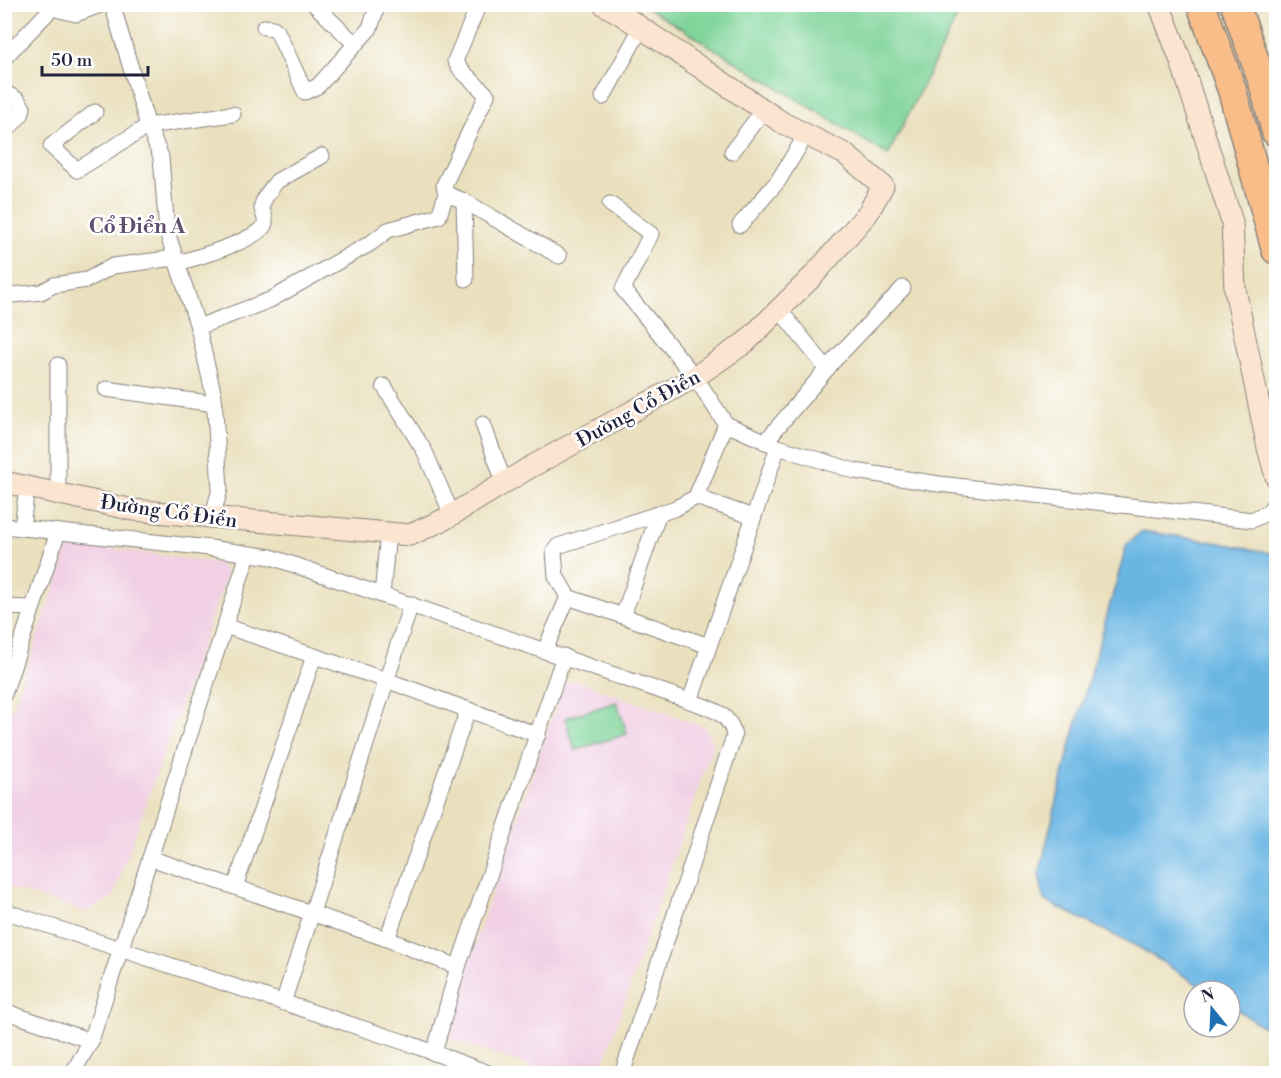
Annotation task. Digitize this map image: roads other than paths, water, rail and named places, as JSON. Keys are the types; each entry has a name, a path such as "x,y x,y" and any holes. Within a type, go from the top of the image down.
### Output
{"highway":[{"path":"1201,4 1232,90 1276,250"},
{"path":"1234,4 1263,82 1276,132"}],"street":[{"path":"4,58 52,8 76,14 103,4"},
{"path":"112,4 148,126 161,157 167,232 198,327 215,404 220,489 212,518"},
{"path":"314,4 356,44"},
{"path":"264,27 278,31 305,92 318,86 370,28 378,4"},
{"path":"198,327 270,300 371,243 388,230 439,216 446,194 444,185 487,95 455,61 479,4"},
{"name":"Đường Cổ Điển","path":"4,482 134,510 410,535 452,516 504,482 695,377 746,342 813,276 868,213 883,186 845,154 783,123 603,4"},
{"path":"1160,4 1181,61 1232,222 1235,289 1272,447 1276,477"},
{"path":"603,97 641,27"},
{"path":"4,92 18,100 23,108 21,115 4,133"},
{"path":"732,152 763,110"},
{"path":"95,112 51,146 77,170 148,126 233,114"},
{"path":"740,225 778,181 806,135"},
{"path":"4,296 41,292 54,285 87,280 113,266 208,255 244,240 264,227 266,221 262,212 262,202 272,187 322,156"},
{"path":"446,194 464,201 559,256"},
{"path":"464,201 466,279"},
{"path":"610,204 651,234 623,289 695,377 726,424 772,444 855,471 939,484 1252,520 1268,512 1276,502"},
{"path":"690,701 753,518 772,444 827,369 903,288"},
{"path":"779,309 827,369"},
{"path":"58,365 58,493"},
{"path":"384,386 426,452 452,516"},
{"path":"106,389 215,404"},
{"path":"483,424 504,482"},
{"path":"709,646 568,597 556,576 554,551 558,546 676,508 696,497 726,424"},
{"path":"22,528 27,486"},
{"path":"696,497 753,518"},
{"path":"622,616 659,513"},
{"path":"4,526 271,557 564,656 690,701 718,712 729,720 734,736 622,1074"},
{"path":"4,694 58,532"},
{"path":"382,595 388,533"},
{"path":"72,1074 91,1041 248,554"},
{"path":"545,650 568,597"},
{"path":"283,1003 411,604"},
{"path":"4,607 32,608"},
{"path":"225,627 386,680 538,735"},
{"path":"235,887 314,656"},
{"path":"434,1053 458,967 564,656"},
{"path":"387,939 468,710"},
{"path":"150,858 387,939 458,967"},
{"path":"4,911 434,1053 491,1074"},
{"path":"4,1011 91,1041"}],"water":[{"path":"1142,531 1276,554 1276,1035 1242,1013 1242,979 1189,979 1140,948 1044,900 1039,874 1070,747 1127,544"}],"district":[{"name":"Cổ Điển A","path":"137,226"}]}
